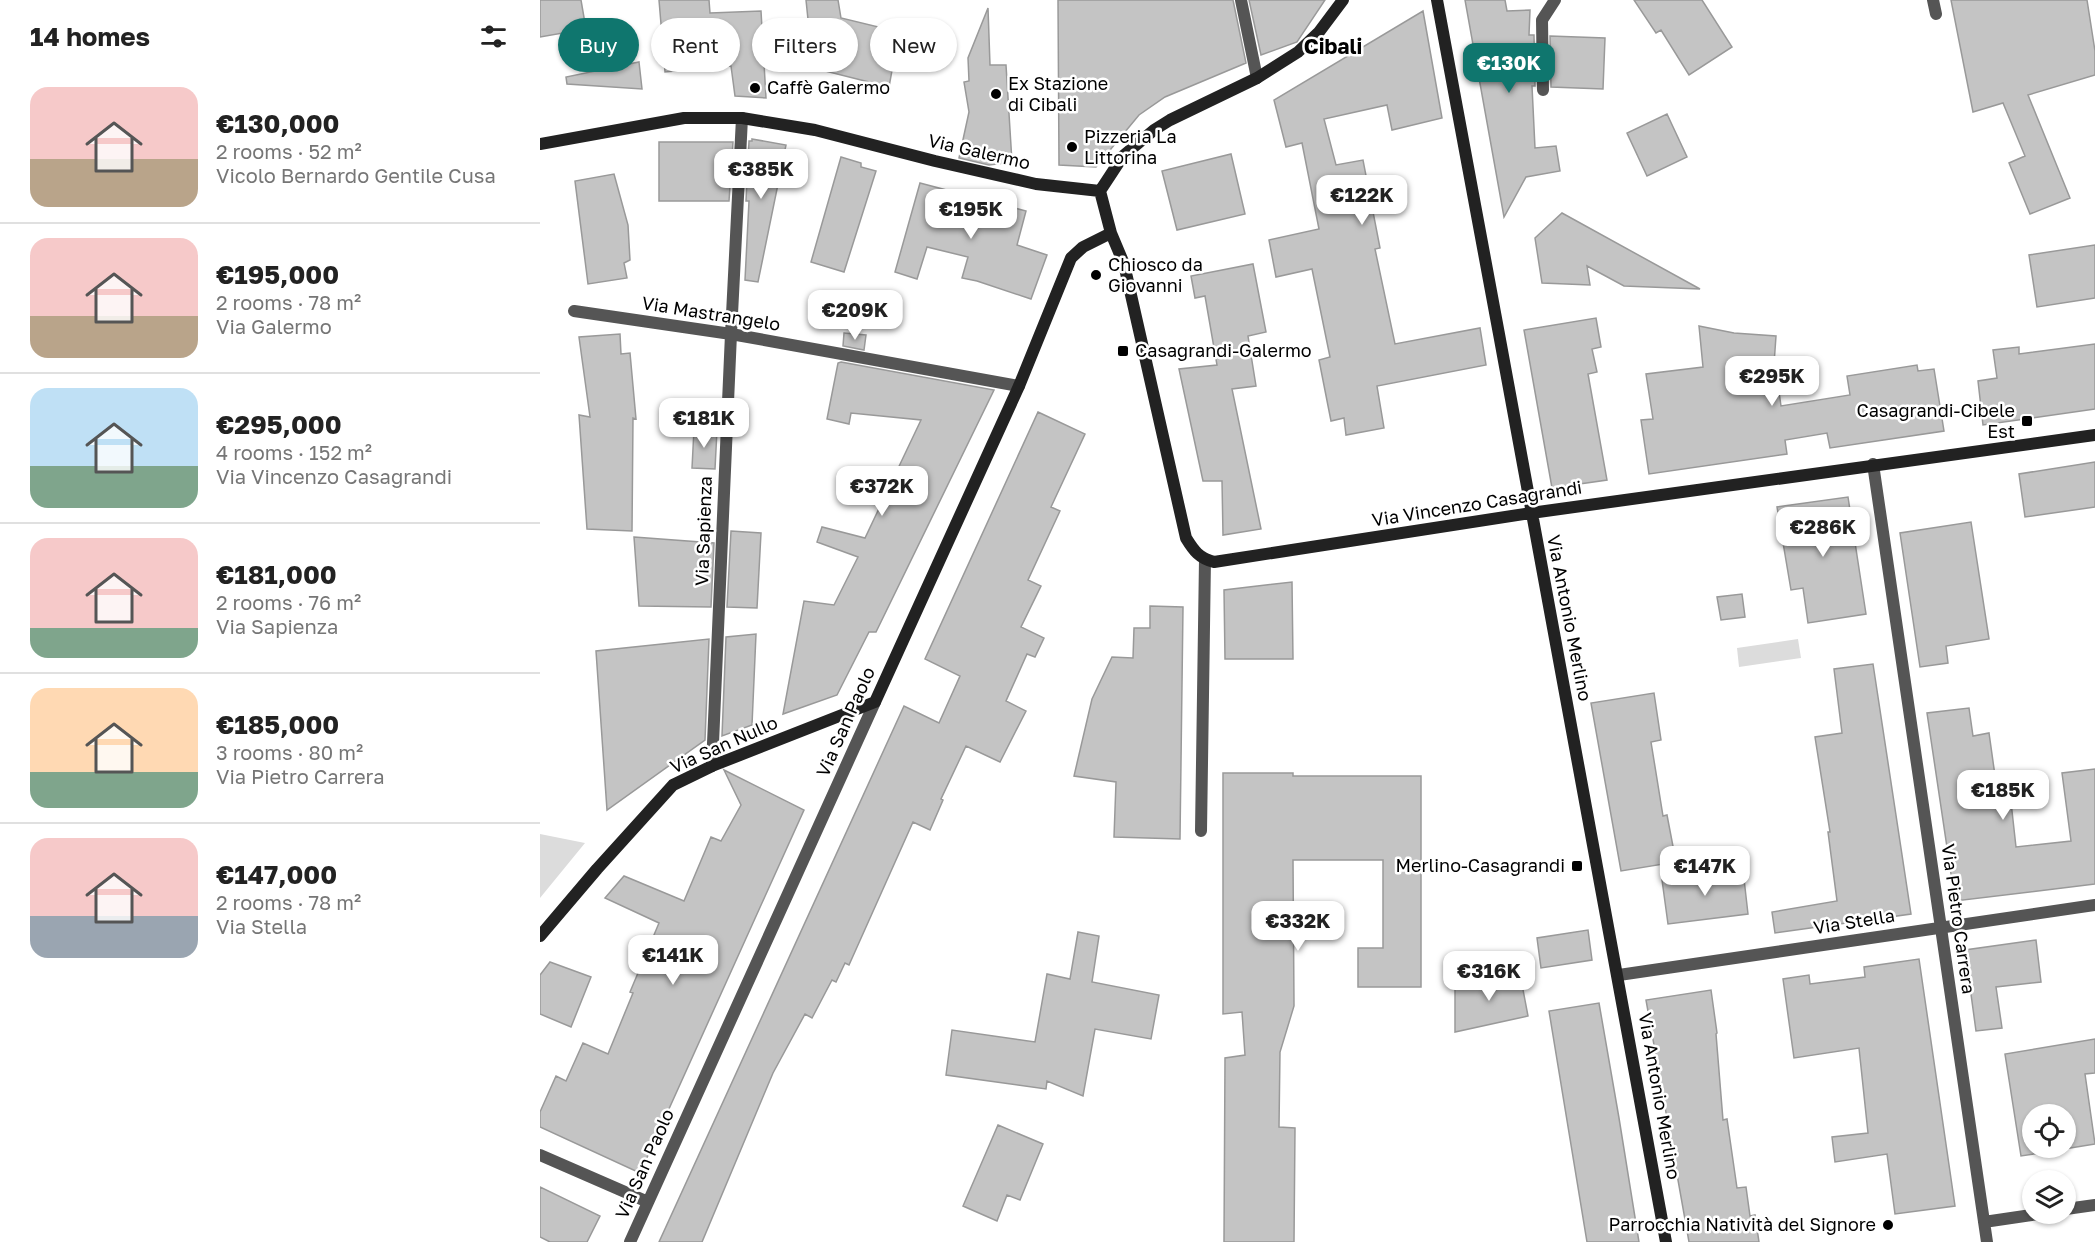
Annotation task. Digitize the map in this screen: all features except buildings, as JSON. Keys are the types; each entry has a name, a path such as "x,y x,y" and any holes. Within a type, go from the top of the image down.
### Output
{"main road":[{"path":"1204,559 1195,553 1186,538 1125,264 1111,233 1100,191 1123,156 1154,130 1257,78 1298,52 1319,32 1343,0"},
{"name":"Via Antonio Merlino","path":"1437,0 1619,975 1666,1242"},
{"name":"Via Galermo","path":"540,144 684,118 742,118 815,130 1035,184 1100,191"},
{"name":"Via San Paolo","path":"875,702 1019,386 1071,258 1083,248 1111,233"},
{"name":"Via Vincenzo Casagrandi","path":"1204,559 1214,562 1228,561 1531,513 2095,435"},
{"name":"Via San Nullo","path":"540,936 673,785 712,766 875,702"}],"street":[{"path":"1241,0 1257,78"},
{"path":"1543,90 1542,20 1556,0"},
{"path":"1933,0 1936,14"},
{"name":"Via Sapienza","path":"712,766 742,118"},
{"name":"Via Mastrangelo","path":"574,311 731,334 1019,386"},
{"name":"Via Pietro Carrera","path":"1873,464 1987,1242"},
{"path":"1201,831 1204,559"},
{"name":"Via San Paolo","path":"630,1242 875,702"},
{"name":"Via Stella","path":"1619,975 2095,906"},
{"path":"540,1155 648,1202"},
{"path":"2076,1208 2095,1205"},
{"path":"1984,1222 2022,1216"}],"shaded area":[{"path":"1798,639 1801,658 1739,667 1737,648"},
{"path":"540,834 585,843 540,898"}],"place":[{"name":"Caffè Galermo","path":"755,88"},
{"name":"Ex Stazione di Cibali","path":"996,94"},
{"name":"Pizzeria La Littorina","path":"1072,147"},
{"name":"Chiosco da Giovanni","path":"1096,275"},
{"name":"Casagrandi-Galermo","path":"1123,351"},
{"name":"Casagrandi-Cibele Est","path":"2027,421"},
{"name":"Merlino-Casagrandi","path":"1577,866"},
{"name":"Parrocchia Natività del Signore","path":"1888,1225"}],"district":[{"name":"Cibali","path":"1333,47"}]}
